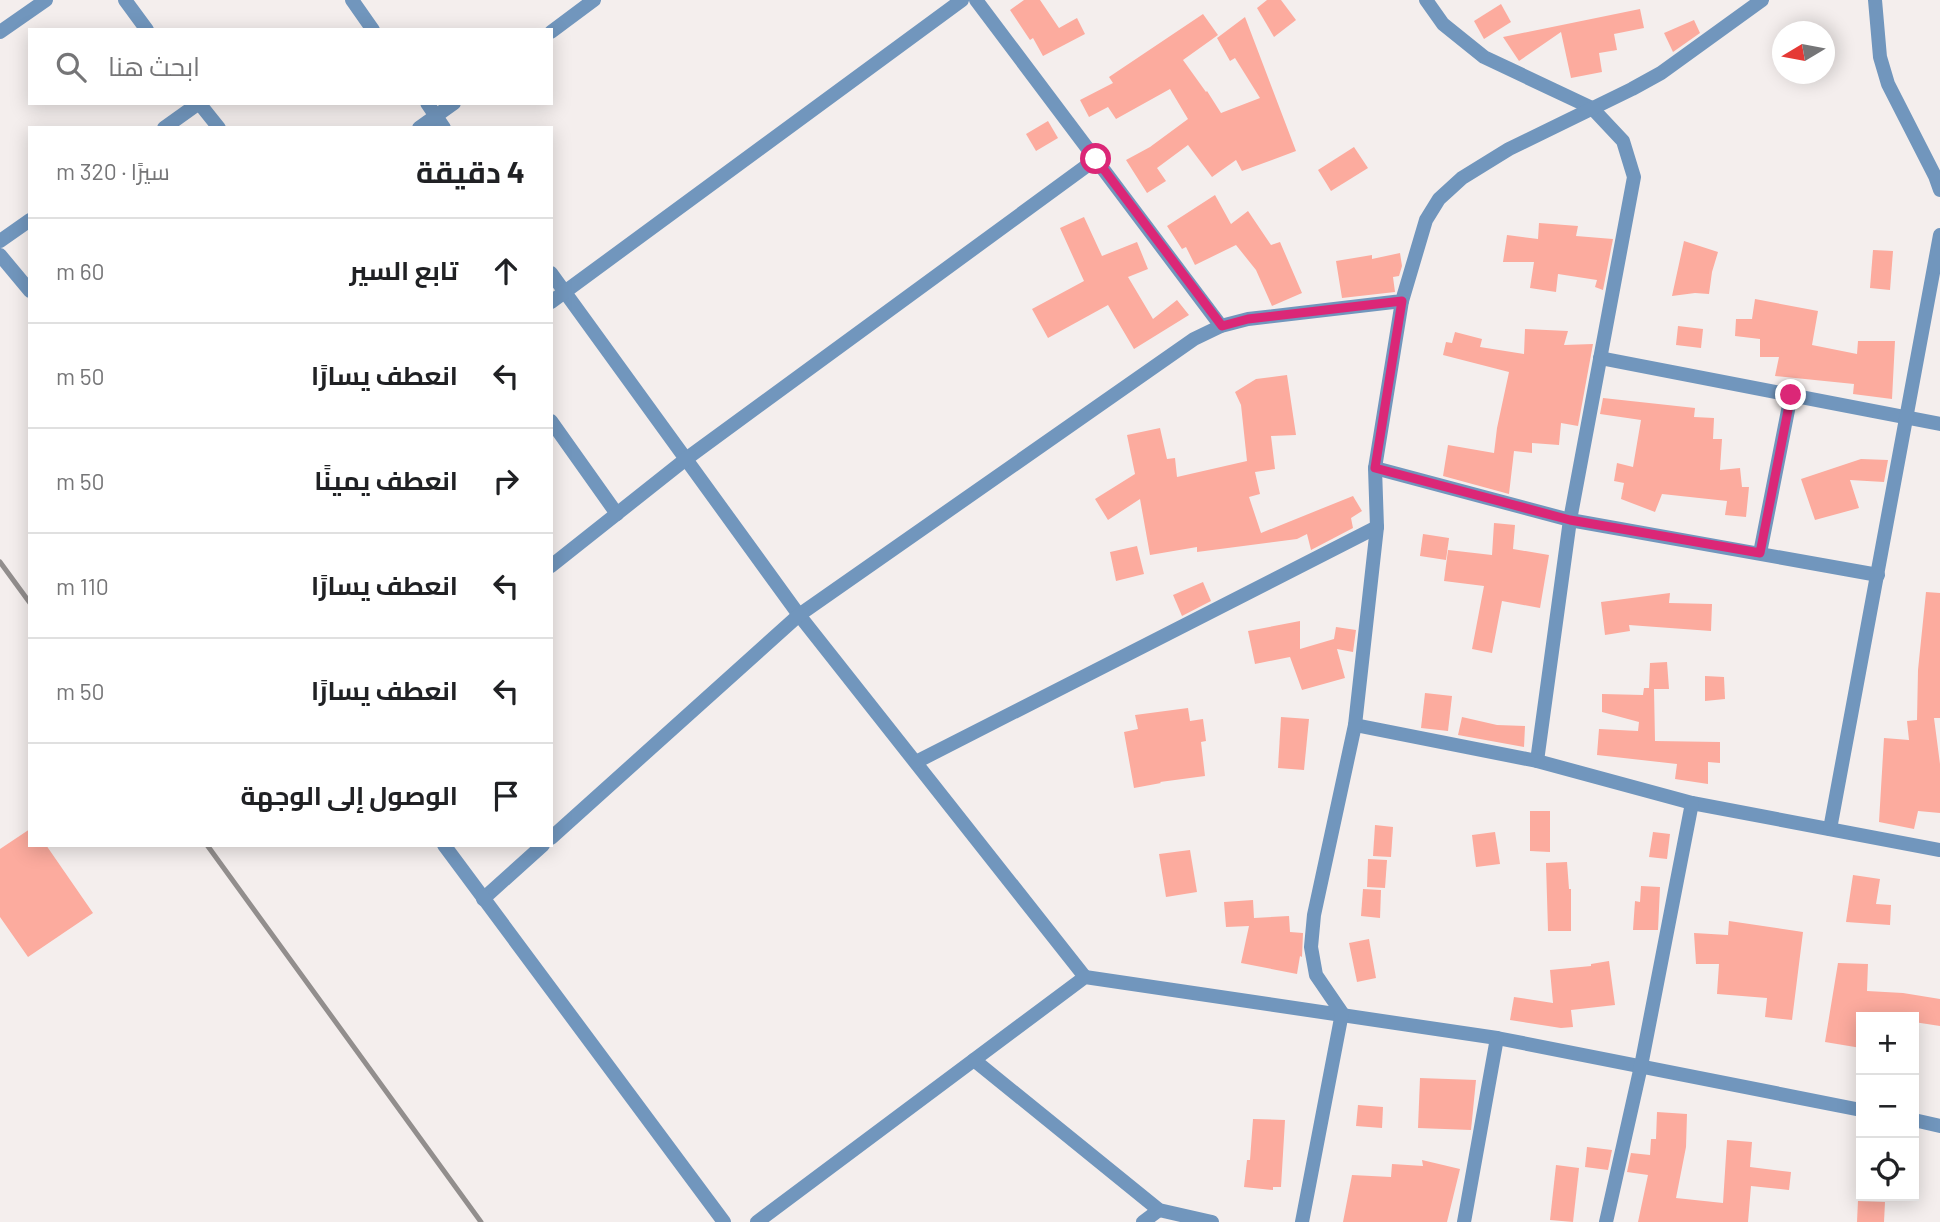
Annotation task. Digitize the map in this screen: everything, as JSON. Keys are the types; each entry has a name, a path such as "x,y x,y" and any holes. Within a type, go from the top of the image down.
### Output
{"street":[{"path":"0,32 46,0"},
{"path":"125,0 146,28"},
{"path":"352,0 372,28"},
{"path":"553,31 594,0"},
{"path":"553,301 962,0"},
{"path":"976,0 1222,326"},
{"path":"1426,0 1443,24 1484,57 1592,108 1623,141 1634,177 1570,520 1537,761"},
{"path":"1302,1222 1342,1013 1316,975 1311,947 1314,915 1355,725 1377,527 1375,468 1402,301 1426,220 1439,199 1462,178 1509,149 1661,73 1762,0"},
{"path":"1875,0 1880,57 1888,84 1940,190"},
{"path":"167,126 196,105"},
{"path":"201,105 217,126"},
{"path":"428,105 440,122 453,105"},
{"path":"553,564 686,459 1096,159"},
{"path":"0,241 28,221"},
{"path":"1830,829 1940,235"},
{"path":"0,255 28,289"},
{"path":"553,276 799,615 1085,976 1497,1038 1856,1109"},
{"path":"553,836 799,615 1194,339 1222,326 1248,319 1402,301"},
{"path":"1600,358 1940,424"},
{"path":"1760,553 1791,395"},
{"path":"553,424 617,514"},
{"path":"1375,468 1570,520 1878,575"},
{"path":"916,762 1377,527"},
{"path":"1355,725 1537,761 1692,803 1940,850"},
{"path":"1606,1222 1641,1066 1692,803"},
{"path":"445,847 723,1222"},
{"path":"484,899 541,847"},
{"path":"757,1222 1085,976"},
{"path":"1464,1222 1497,1038"},
{"path":"974,1060 1159,1210 1212,1222"},
{"path":"1919,1122 1940,1126"},
{"path":"1143,1222 1159,1210"}],"building":[{"path":"1024,0 1040,0 1059,28 1077,18 1085,34 1043,56 1033,38 1030,40 1010,10"},
{"path":"1267,0 1281,0 1296,20 1274,37 1257,8"},
{"path":"1501,4 1511,22 1484,39 1474,21"},
{"path":"1640,9 1644,28 1614,34 1617,50 1599,53 1602,72 1571,78 1561,32 1519,61 1503,37"},
{"path":"1203,14 1218,35 1183,60 1221,113 1260,98 1235,58 1230,61 1217,38 1245,17 1296,151 1242,171 1236,160 1212,177 1188,145 1157,168 1166,181 1147,193 1126,160 1150,147 1188,119 1170,89 1116,119 1108,107 1089,117 1080,100 1113,83 1109,77"},
{"path":"1694,20 1700,33 1673,52 1664,33"},
{"path":"1048,121 1058,138 1036,151 1026,134"},
{"path":"1354,147 1368,168 1331,191 1318,170"},
{"path":"1215,195 1231,224 1248,211 1271,245 1280,242 1302,293 1272,306 1256,270 1236,245 1195,265 1186,247 1182,249 1167,226"},
{"path":"1084,217 1102,256 1137,242 1148,269 1128,277 1153,319 1177,300 1189,315 1134,349 1108,305 1048,338 1032,309 1084,281 1060,228"},
{"path":"1539,223 1578,226 1576,236 1613,239 1603,290 1595,287 1597,280 1558,274 1556,292 1530,288 1534,262 1503,262 1507,235 1538,239"},
{"path":"1684,241 1718,252 1709,294 1672,296"},
{"path":"1873,250 1893,251 1890,290 1870,288"},
{"path":"1400,253 1402,266 1399,276 1393,277 1395,292 1342,298 1336,261 1372,255 1372,259"},
{"path":"1755,299 1818,311 1812,345 1857,354 1858,341 1895,341 1892,399 1853,394 1854,384 1775,376 1779,357 1760,357 1760,339 1735,336 1736,319 1752,319"},
{"path":"1678,326 1703,329 1701,348 1676,345"},
{"path":"1525,329 1568,331 1564,345 1593,344 1578,426 1561,423 1559,445 1532,443 1532,453 1514,451 1509,494 1443,476 1448,445 1494,453 1509,372 1443,355 1446,342 1452,343 1455,332 1482,339 1480,347 1524,354"},
{"path":"1287,375 1296,435 1271,436 1275,469 1255,472 1260,494 1249,497 1261,533 1353,496 1362,511 1351,518 1353,528 1311,550 1307,534 1297,539 1197,552 1197,547 1150,555 1140,499 1108,520 1095,499 1135,474 1127,435 1160,428 1167,459 1175,458 1177,477 1247,461 1241,405 1235,392 1256,379"},
{"path":"1603,398 1695,408 1694,417 1714,418 1713,439 1722,439 1720,470 1740,468 1742,487 1749,487 1746,517 1725,515 1727,501 1662,494 1655,512 1621,499 1624,483 1614,481 1617,463 1633,467 1641,420 1600,414"},
{"path":"1861,459 1888,460 1884,482 1850,480 1859,508 1815,520 1801,479"},
{"path":"1494,523 1515,525 1513,549 1549,555 1540,608 1502,601 1492,653 1472,649 1484,586 1444,581 1448,550 1492,555"},
{"path":"1423,534 1449,538 1446,560 1420,556"},
{"path":"1137,546 1144,574 1116,581 1110,552"},
{"path":"1203,582 1211,601 1182,616 1173,595"},
{"path":"1926,592 1940,593 1940,718 1934,718 1940,764 1940,813 1918,811 1914,829 1879,822 1884,738 1909,740 1907,721 1917,720 1918,670"},
{"path":"1670,593 1669,603 1712,604 1711,631 1629,625 1630,631 1605,635 1601,602"},
{"path":"1300,621 1300,649 1334,639 1336,627 1356,630 1353,652 1337,649 1345,678 1302,690 1290,657 1255,664 1248,631"},
{"path":"1667,662 1669,689 1654,689 1655,741 1720,742 1720,763 1708,762 1708,784 1675,779 1677,764 1597,755 1599,729 1638,731 1639,722 1602,712 1602,694 1643,695 1644,688 1649,688 1650,663"},
{"path":"1705,676 1724,677 1725,699 1705,701"},
{"path":"1425,693 1452,696 1448,731 1421,728"},
{"path":"1188,708 1190,721 1203,719 1206,741 1201,742 1205,776 1134,788 1124,732 1138,729 1135,715"},
{"path":"1281,717 1309,719 1304,770 1278,768"},
{"path":"1462,717 1497,725 1525,726 1524,747 1458,735"},
{"path":"1530,811 1550,811 1550,852 1530,851"},
{"path":"1375,825 1393,827 1391,857 1373,856"},
{"path":"28,830 28,847 47,847 93,913 28,957 0,917 0,849"},
{"path":"1495,832 1500,864 1476,867 1472,835"},
{"path":"1653,832 1670,834 1667,859 1649,857"},
{"path":"1190,850 1197,892 1166,897 1159,854"},
{"path":"1368,859 1387,860 1385,888 1367,887"},
{"path":"1567,862 1571,889 1571,931 1548,931 1546,863"},
{"path":"1853,875 1880,879 1876,904 1891,905 1890,925 1846,922"},
{"path":"1641,886 1660,887 1658,930 1633,930 1635,901 1640,902"},
{"path":"1363,889 1381,890 1380,918 1361,916"},
{"path":"1253,900 1254,918 1289,916 1290,932 1303,933 1302,957 1300,956 1297,974 1241,963 1249,926 1226,927 1224,902"},
{"path":"1729,921 1803,932 1792,1020 1765,1017 1767,998 1717,994 1719,964 1696,964 1694,933 1728,935"},
{"path":"1369,939 1376,978 1357,982 1349,943"},
{"path":"1609,961 1615,1005 1571,1010 1573,1027 1561,1028 1510,1020 1514,997 1553,1003 1550,970 1591,966"},
{"path":"1838,963 1868,964 1867,991 1940,999 1940,1026 1919,1023 1919,1012 1856,1012 1856,1047 1825,1042"},
{"path":"1420,1078 1476,1080 1471,1130 1418,1128"},
{"path":"1358,1105 1383,1107 1382,1128 1356,1126"},
{"path":"1657,1112 1687,1114 1686,1147 1676,1198 1723,1203 1727,1140 1752,1142 1750,1167 1791,1172 1789,1190 1751,1186 1748,1222 1638,1222 1648,1175 1627,1172 1631,1153 1650,1155 1651,1139 1656,1139"},
{"path":"1253,1119 1285,1120 1281,1187 1273,1187 1273,1190 1244,1187 1247,1160 1250,1160"},
{"path":"1587,1147 1612,1150 1608,1170 1585,1167"},
{"path":"1422,1160 1460,1169 1447,1222 1343,1222 1352,1175 1391,1177 1392,1164 1423,1166"},
{"path":"1556,1165 1579,1168 1573,1222 1550,1220"},
{"path":"1858,1201 1885,1202 1884,1222 1857,1222"}],"railway":[{"path":"0,562 28,600"},
{"path":"208,847 481,1222"}],"route":[{"path":"1096,159 1222,326 1248,319 1402,301 1375,468 1570,520 1760,553 1791,395"}]}
